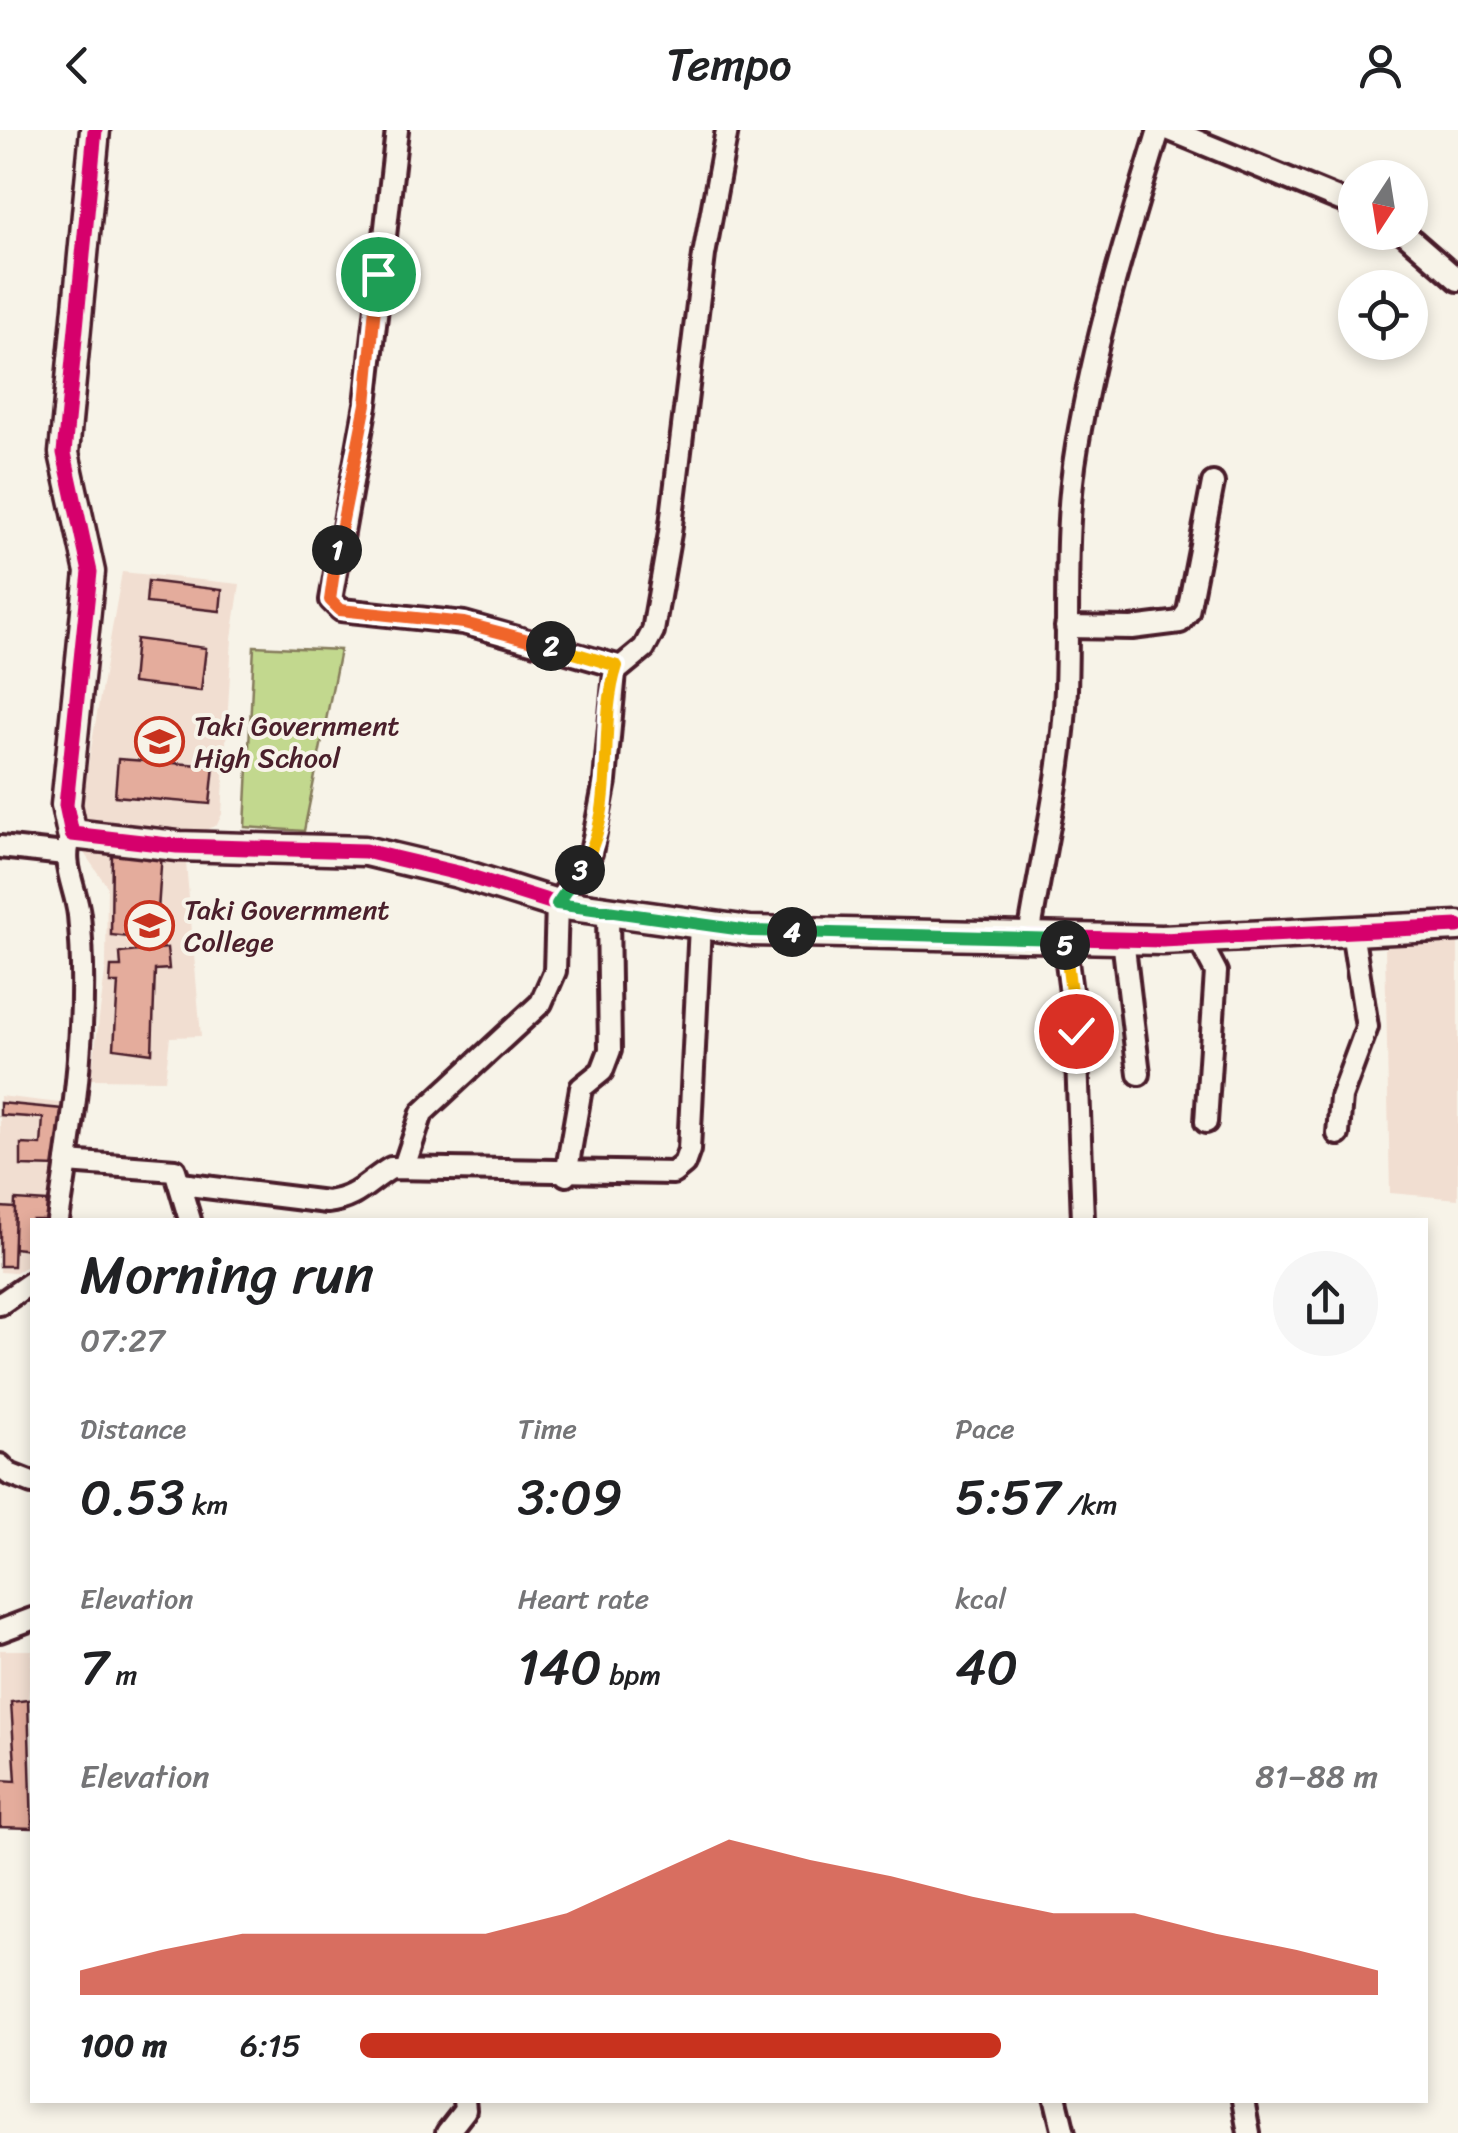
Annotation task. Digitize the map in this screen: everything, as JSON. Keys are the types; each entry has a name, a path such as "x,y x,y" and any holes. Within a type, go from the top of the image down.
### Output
{"street":[{"path":"58,1218 84,976 66,805 90,572 64,453 94,130"},
{"path":"397,130 366,404 330,600 340,610 464,623 617,666 644,648 653,631 670,532 704,255 727,130"},
{"path":"1029,937 1060,757 1066,551 1076,449 1104,315 1159,130"},
{"path":"1170,130 1338,199"},
{"path":"1424,250 1458,280"},
{"path":"1066,628 1170,626 1185,618 1213,482"},
{"path":"404,1167 422,1114 542,1003 554,970 557,904 592,853 605,781 617,666"},
{"path":"0,847 68,844 365,852 458,872 557,904 750,931 1122,940 1458,926"},
{"path":"566,1175 581,1088 602,1071 610,1050 608,913"},
{"path":"180,1184 347,1200 391,1168 566,1175 674,1174 684,1164 689,1150 700,925"},
{"path":"1338,1134 1341,1097 1367,1028 1352,931"},
{"path":"1198,938 1216,972 1206,1122"},
{"path":"1064,939 1076,1031 1084,1218"},
{"path":"1122,940 1140,1074"},
{"path":"67,1162 174,1170 189,1218"},
{"path":"0,1305 30,1283"},
{"path":"0,1465 8,1474 30,1482"},
{"path":"0,1631 30,1620"},
{"path":"447,2133 465,2110 464,2103"},
{"path":"1057,2103 1064,2133"},
{"path":"1244,2103 1249,2133"}],"shaded area":[{"name":"Taki Government High School","path":"122,572 240,584 232,638 222,814 217,825 184,839 76,833"},
{"name":"Taki Government College","path":"77,843 185,851 201,1036 170,1037 165,1080 91,1079 106,965 107,886"},
{"path":"1458,942 1458,1199 1390,1193 1385,946"},
{"path":"0,1096 68,1104 51,1218 30,1218 30,1264 14,1273 0,1272"},
{"path":"0,1650 30,1650 30,1828 0,1827"}],"green space":[{"path":"254,646 340,650 304,831 245,827"}],"building":[{"path":"148,581 222,590 220,611 146,603"},
{"path":"136,639 206,648 201,691 132,683"},
{"path":"118,759 214,766 210,804 115,796"},
{"path":"112,852 162,852 156,940 111,935"},
{"path":"167,948 169,969 155,970 152,1053 114,1048 118,983 110,983 111,967 121,967 120,953"},
{"path":"0,1103 62,1109 61,1167 21,1166 21,1144 41,1145 43,1118 0,1115"},
{"path":"15,1200 47,1202 46,1218 30,1218 30,1250 13,1248"},
{"path":"0,1207 15,1208 13,1266 0,1266"},
{"path":"28,1700 30,1828 0,1827 0,1780 16,1781 11,1702"}],"cycle path":[{"path":"95,130 64,453 90,572 66,805 72,834 177,846 365,851 458,873 557,904 750,931 1162,940 1458,926"}],"place":[{"name":"Taki Government High School","path":"159,741"},
{"name":"Taki Government College","path":"149,925"}],"route":[{"path":"378,274 366,404 330,600 340,610 464,623 617,666 605,781 592,853 557,904 750,931 1064,939 1076,1031"}]}
